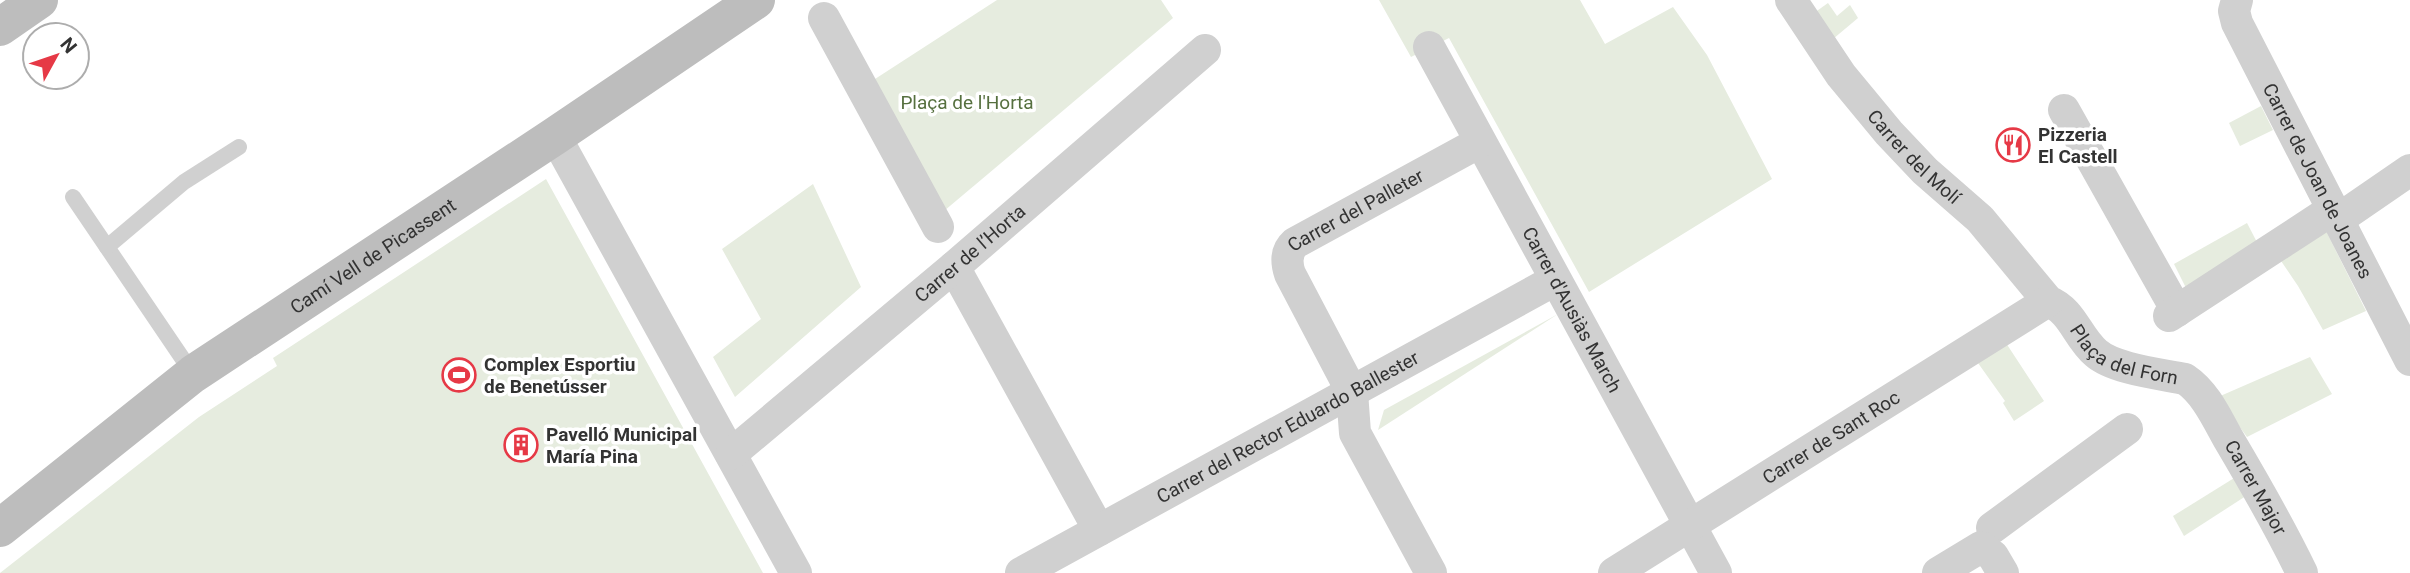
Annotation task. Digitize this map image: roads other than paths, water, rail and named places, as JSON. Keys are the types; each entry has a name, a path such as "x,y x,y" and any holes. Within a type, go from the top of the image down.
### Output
{"street":[{"path":"0,27 39,0"},
{"name":"Camí Vell de Picassent","path":"0,528 193,374 756,0"},
{"name":"Carrer del Molí","path":"1791,0 1840,75 1889,134 1925,171 1980,219 2048,301"},
{"name":"Carrer de Joan de Joanes","path":"2236,0 2234,11 2237,23 2410,360"},
{"path":"824,18 938,227"},
{"name":"Carrer d'Ausiàs March","path":"1429,47 1716,573"},
{"name":"Carrer de l’Horta","path":"731,454 954,267 1205,50"},
{"path":"2064,110 2173,313 2410,170"},
{"path":"555,136 796,573"},
{"name":"Carrer del Palleter","path":"1431,573 1355,433 1352,392 1290,274 1287,259 1290,247 1480,142"},
{"path":"954,267 1099,530"},
{"name":"Carrer del Rector Eduardo Ballester","path":"1021,573 1555,280"},
{"name":"Plaça del Forn","path":"2048,301 2059,305 2072,319 2090,348 2099,356 2113,363 2185,379 2193,384 2207,403"},
{"name":"Carrer de Sant Roc","path":"1614,573 2048,301"},
{"name":"Carrer Major","path":"2207,403 2277,520 2302,573"},
{"path":"1938,573 2127,429"},
{"path":"1984,538 1987,550 2003,573"}],"lane":[{"path":"107,247 184,182 239,147"},
{"path":"74,197 193,374"}],"place":[{"name":"Pizzeria El Castell","path":"2013,145"},
{"name":"Complex Esportiu de Benetússer","path":"459,375"},
{"name":"Pavelló Municipal María Pina","path":"521,445"}],"park label":[{"name":"Plaça de l'Horta","path":"967,102"}]}
